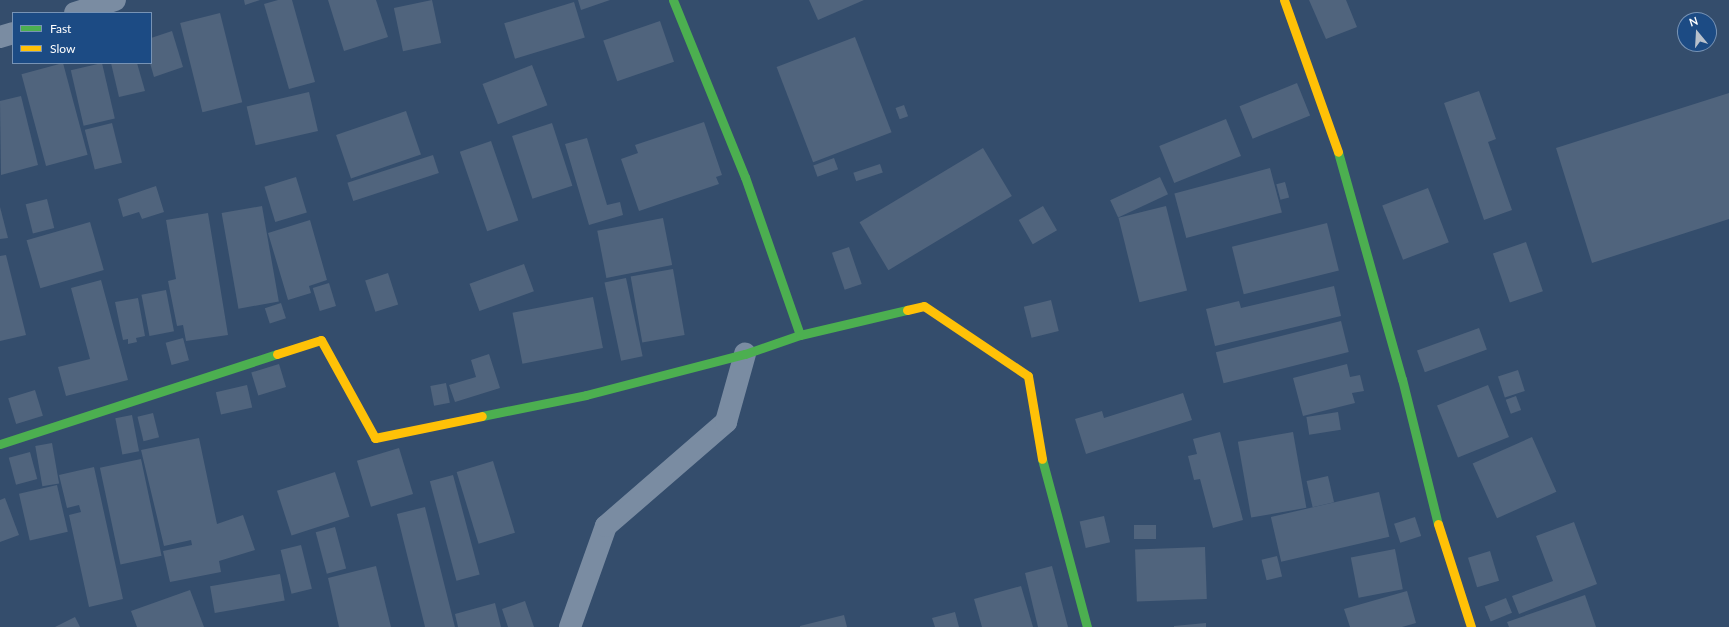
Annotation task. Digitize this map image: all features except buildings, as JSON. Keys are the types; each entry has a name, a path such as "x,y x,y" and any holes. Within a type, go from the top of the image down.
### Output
{"street":[{"path":"78,12 115,0"},
{"path":"673,0 745,177 800,335"},
{"path":"1284,0 1339,154 1402,380 1438,526 1471,627"},
{"path":"0,37 12,33"},
{"path":"0,444 321,340 374,438 586,395 745,354 800,335 924,306 1028,376 1043,467 1087,627"},
{"path":"570,627 606,526 726,422 745,354"}],"traffic: fast":[{"path":"673,0 745,177 800,335"},
{"path":"1338,152 1402,379 1438,524"},
{"path":"482,416 586,395 745,354 800,335 907,310"},
{"path":"0,444 277,354"},
{"path":"1042,459 1087,627"}],"traffic: slow":[{"path":"1284,0 1338,152"},
{"path":"907,310 924,306 1028,376 1042,459"},
{"path":"277,354 321,340 375,438 482,416"},
{"path":"1438,524 1471,627"}]}
